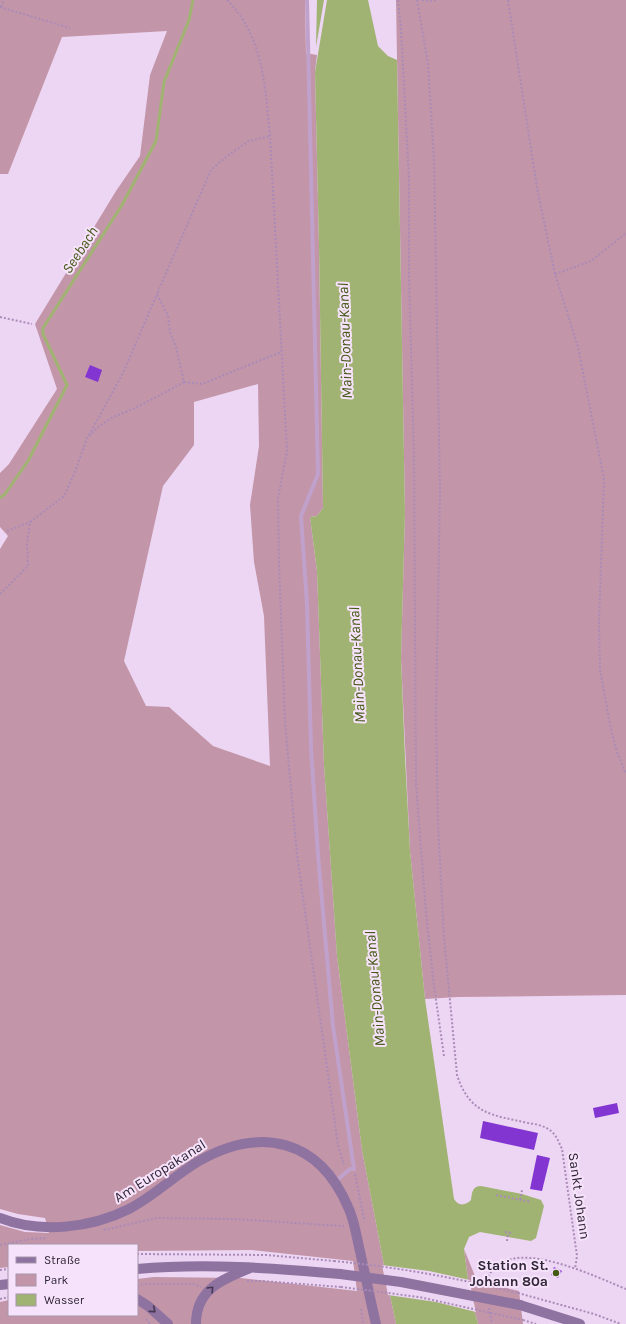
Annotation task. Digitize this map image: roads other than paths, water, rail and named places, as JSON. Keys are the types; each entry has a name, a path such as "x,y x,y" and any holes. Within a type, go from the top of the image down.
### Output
{"main road":[{"name":"Am Europakanal","path":"0,1218 17,1223 45,1227 72,1226 102,1219 122,1212 142,1201 193,1166 208,1157 229,1148 261,1141 282,1144 303,1152 320,1165 334,1182 349,1208 376,1324"},
{"path":"138,1269 200,1266 252,1267 340,1274 401,1282 520,1305 580,1324"},
{"path":"196,1324 200,1305 209,1290 220,1280 252,1267"},
{"name":"Am Europakanal","path":"367,1284 370,1324"},
{"path":"138,1300 148,1306 168,1324"}],"lane":[{"path":"307,0 318,474 301,516 307,605 311,748 320,877 333,1026 354,1168 350,1169 334,1182"}],"water":[{"path":"317,0 324,0 316,47"},
{"name":"Main-Donau-Kanal","path":"327,0 368,0 378,46 388,56 397,60 405,513 401,658 405,757 410,851 425,999 454,1199 460,1204 466,1203 471,1200 474,1189 481,1186 522,1194 541,1200 544,1206 536,1238 531,1241 480,1232 469,1237 464,1249 470,1295 478,1324 396,1324 362,1150 337,956 324,765 317,571 310,517 317,516 323,508 315,72"}],"waterway":[{"name":"Seebach","path":"0,498 5,494 28,461 67,385 43,334 43,328 122,205 156,141 164,82 189,20 193,0"}],"place":[{"name":"Station St. Johann 80a","path":"556,1273"}]}
